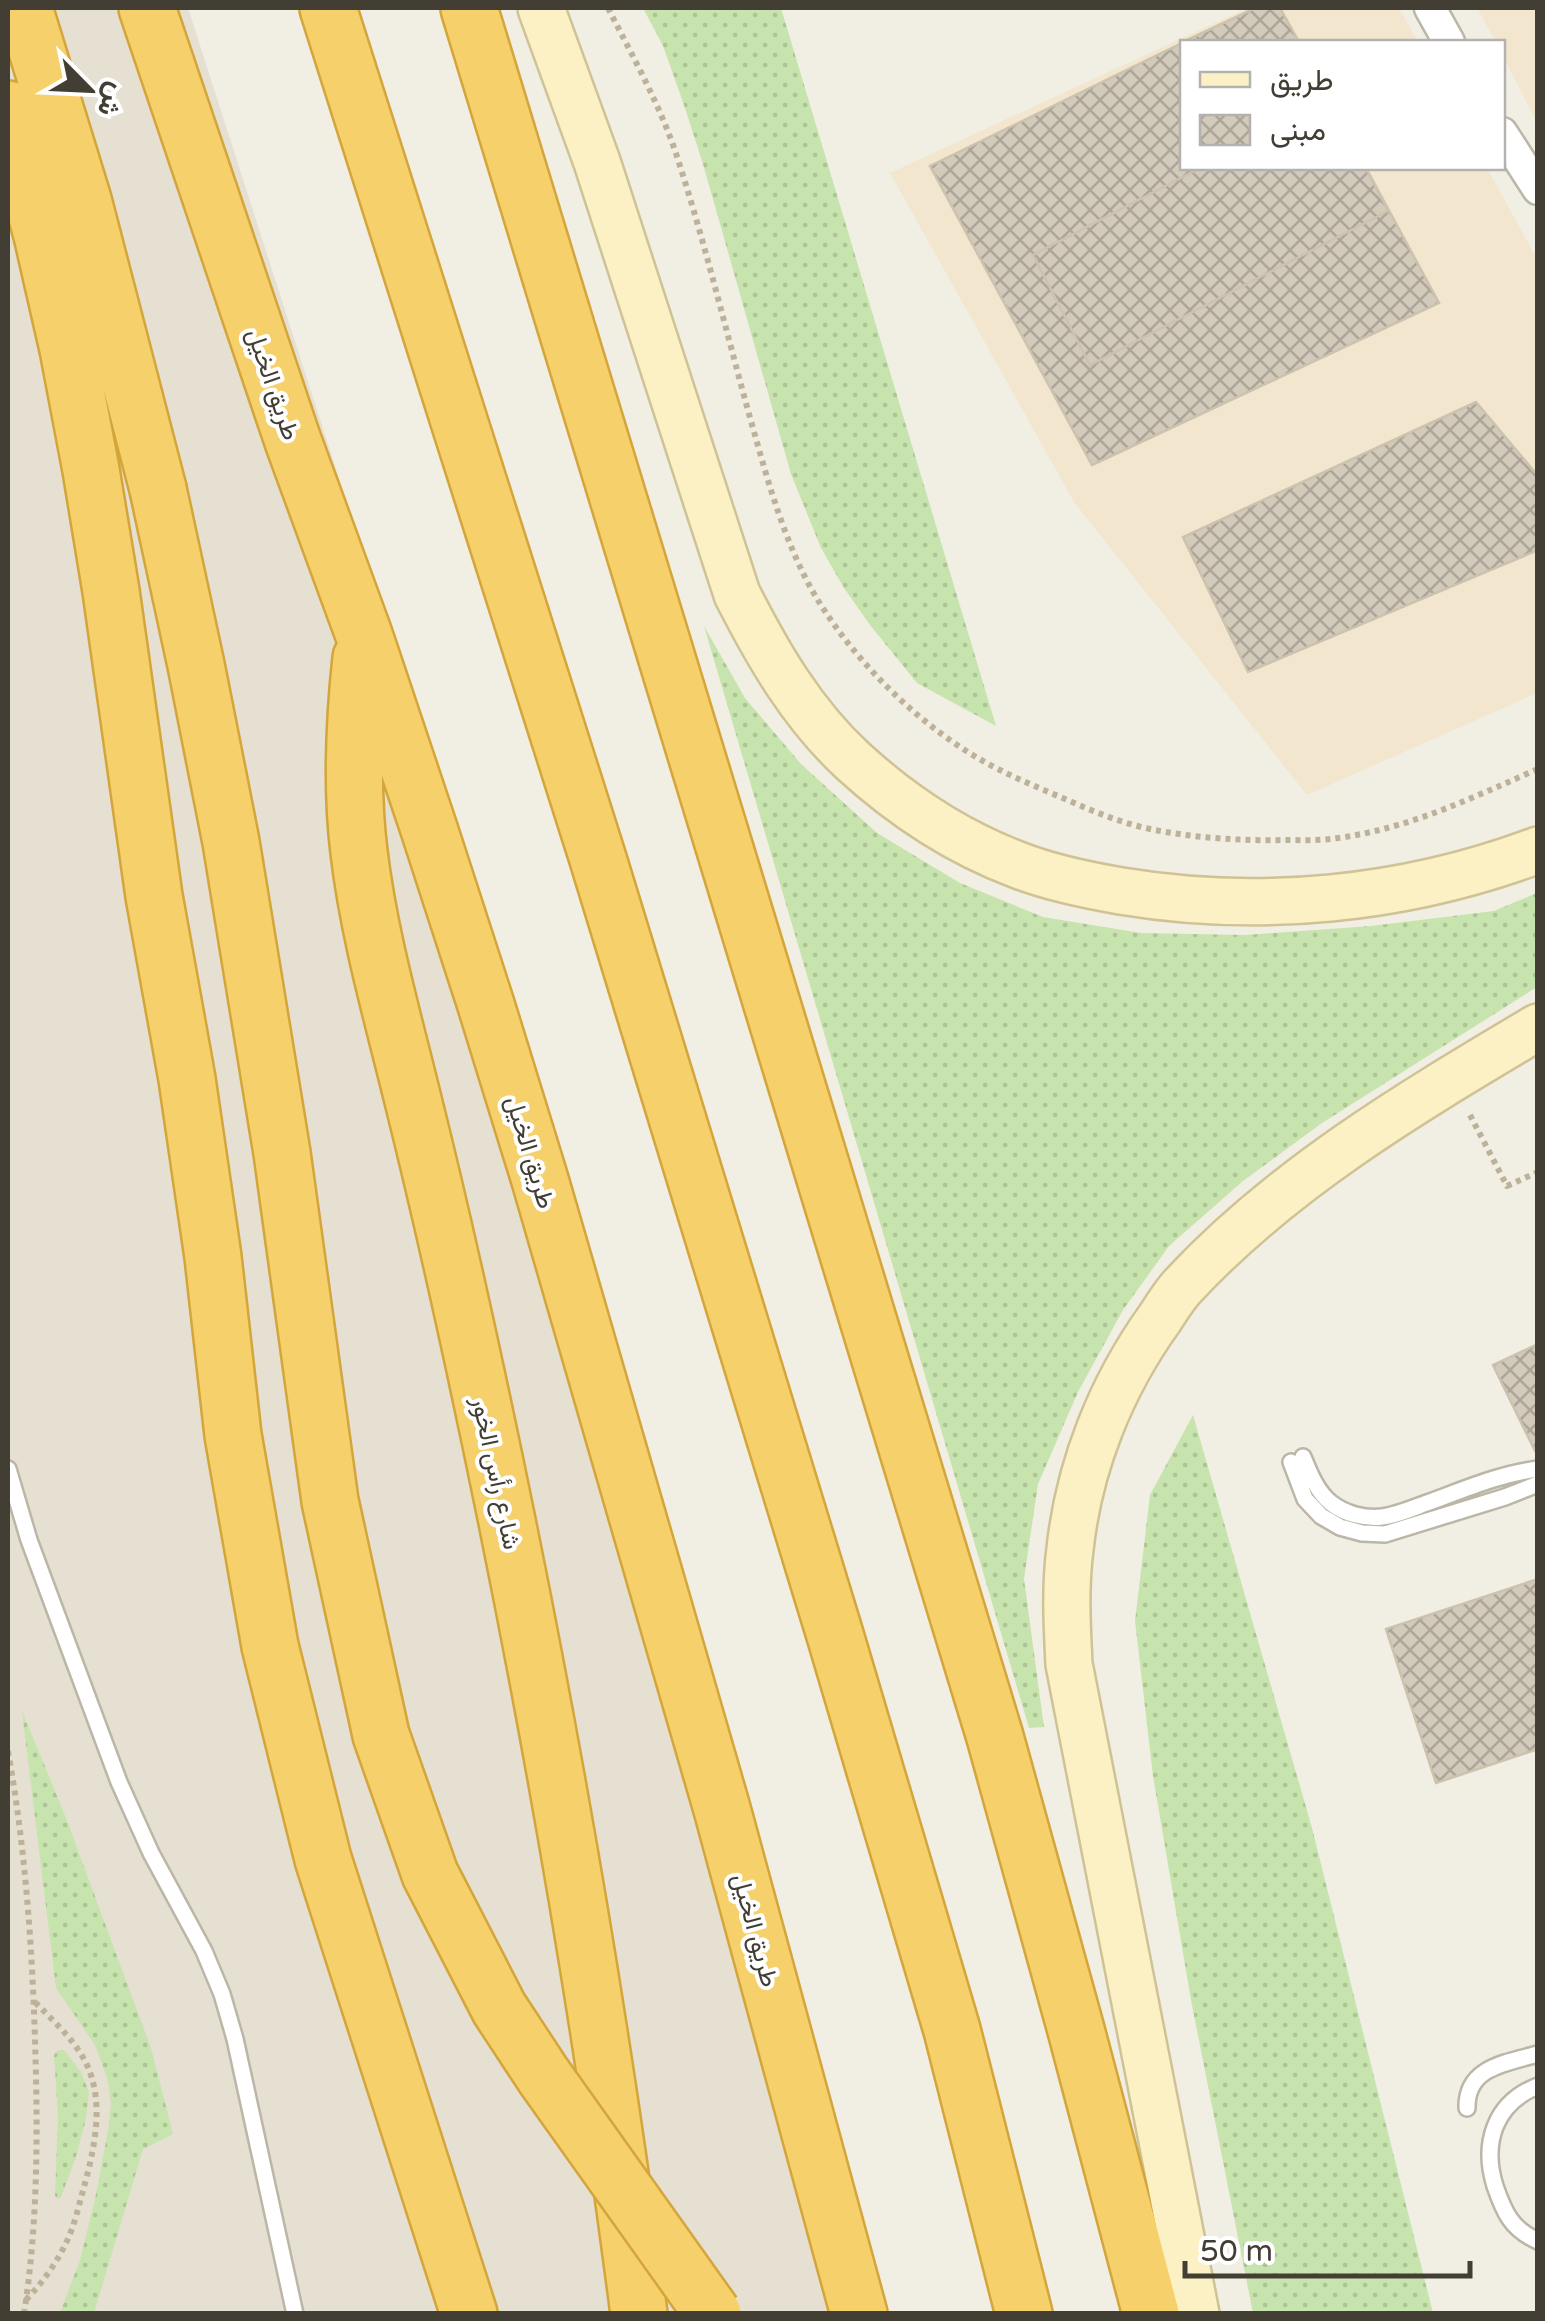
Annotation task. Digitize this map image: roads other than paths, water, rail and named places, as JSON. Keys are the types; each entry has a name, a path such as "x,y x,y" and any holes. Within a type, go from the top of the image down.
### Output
{"highway":[{"path":"24,8 83,200 158,489 196,665 231,842 282,1153 330,1501 380,1735 430,1874 499,2008 712,2314"},
{"name":"طريق الخيل","path":"147,8 430,832 540,1180 717,1790 859,2314"},
{"path":"328,8 598,859 835,1634 952,2030 1024,2314"},
{"path":"469,8 995,1737 1151,2314"},
{"path":"8,109 42,235 94,487 154,896 190,1099 234,1434 270,1646 323,1859 469,2314"},
{"name":"شارع رأس الخور","path":"364,636 356,707 354,780 358,851 370,922 461,1306 528,1625 600,2035 639,2314"}],"street":[{"path":"541,8 597,162 737,594 768,654 796,696 850,759 902,802 958,838 1019,866 1083,885 1150,896 1218,902 1344,897 1459,876 1538,850"},
{"path":"1430,8 1449,40"},
{"path":"1505,138 1538,188"},
{"path":"1196,2314 1069,1664 1066,1606 1080,1493 1096,1438 1118,1385 1180,1289 1316,1169 1383,1121 1538,1026"}],"lane":[{"path":"1538,1469 1500,1476 1402,1512 1364,1516 1346,1512 1330,1502 1297,1460 1306,1499 1321,1516 1340,1528 1362,1534 1385,1534 1538,1484"},
{"path":"8,1469 28,1540 119,1782 222,1994 294,2314"},
{"path":"1467,2108 1470,2088 1483,2072 1538,2054"},
{"path":"1538,2086 1514,2099 1502,2113 1489,2148 1489,2166 1504,2214 1515,2227 1538,2240"}]}
